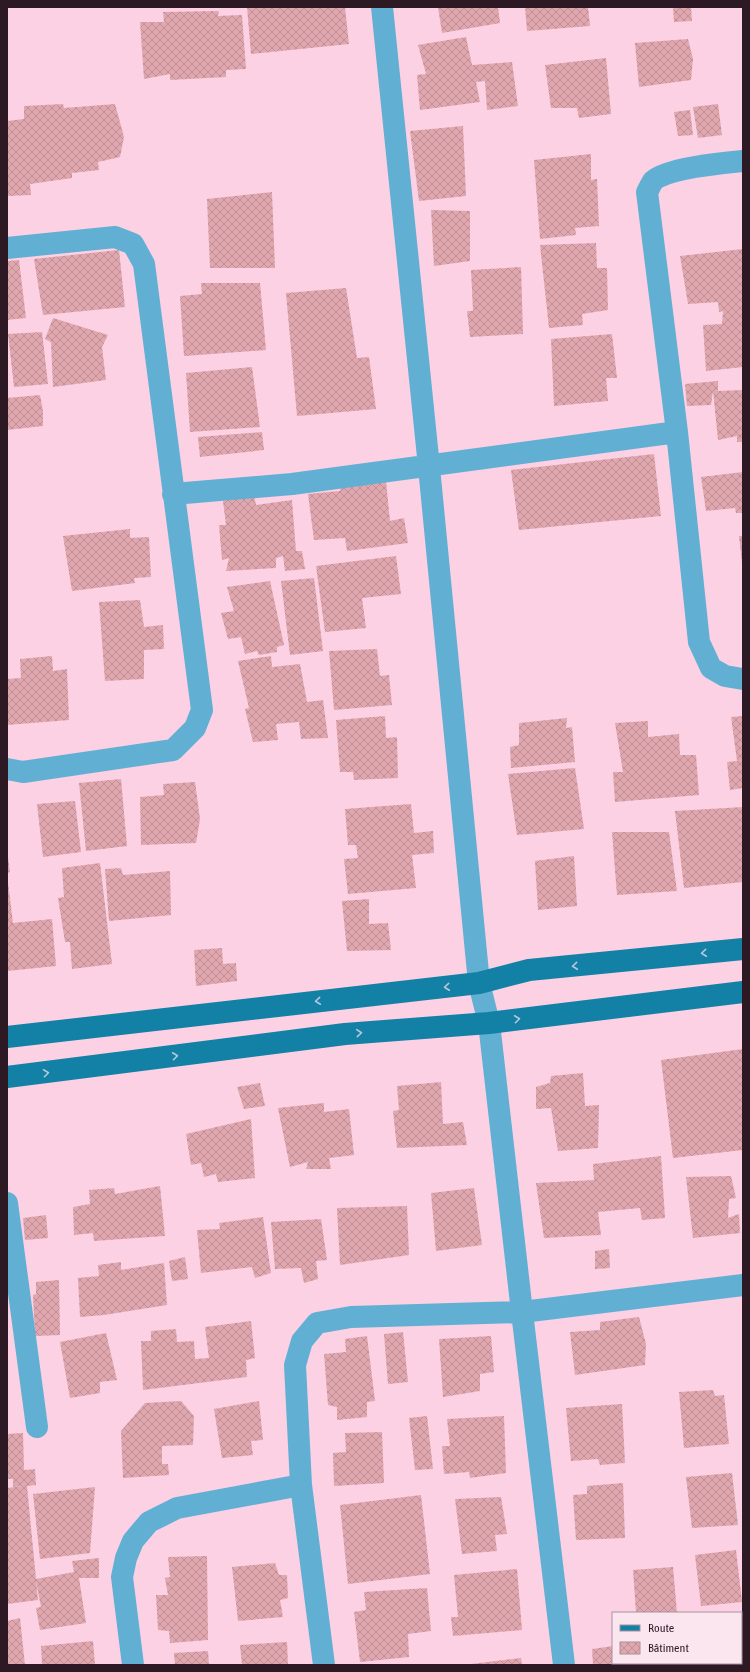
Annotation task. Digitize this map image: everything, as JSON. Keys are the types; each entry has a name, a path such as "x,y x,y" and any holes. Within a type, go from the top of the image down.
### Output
{"main road":[{"path":"7,1037 479,983 529,970 743,949"},
{"path":"7,1078 345,1034 489,1022 743,992"}],"street":[{"path":"382,7 430,467 479,983 489,1022 564,1665"},
{"path":"743,161 710,165 665,174 653,182 647,192 678,432 699,642 711,668 726,676 743,679"},
{"path":"7,248 115,237 133,244 144,264 202,710 194,728 173,750 23,772 7,769"},
{"path":"173,494 292,484 430,467 678,432"},
{"path":"7,1203 37,1427"},
{"path":"324,1665 301,1485 295,1365 302,1341 317,1323 351,1317 522,1312 743,1285"},
{"path":"133,1665 122,1577 126,1558 133,1541 149,1522 177,1508 301,1485"}],"building":[{"path":"247,7 345,7 349,44 251,54"},
{"path":"438,7 498,7 500,23 442,33"},
{"path":"525,7 588,7 590,26 527,31"},
{"path":"673,7 691,7 692,21 674,22"},
{"path":"219,11 218,16 242,15 246,69 226,70 226,77 170,80 170,74 144,79 140,22 164,22 163,12"},
{"path":"466,37 472,65 512,62 518,106 487,110 485,81 476,82 480,102 420,110 417,75 426,74 418,45"},
{"path":"688,39 693,59 691,80 639,87 635,43"},
{"path":"606,58 611,114 579,118 577,108 551,108 545,65"},
{"path":"63,104 64,108 115,104 124,137 120,157 98,162 99,170 72,173 72,178 30,184 31,195 7,196 7,121 24,119 24,106"},
{"path":"718,104 722,135 698,138 693,107"},
{"path":"690,110 693,135 678,136 674,112"},
{"path":"463,126 466,196 419,201 410,131"},
{"path":"591,154 591,180 597,179 599,226 575,228 576,235 540,239 534,160"},
{"path":"272,192 275,268 210,268 207,199"},
{"path":"431,210 470,211 470,261 434,266"},
{"path":"596,243 597,268 607,268 608,310 582,314 583,325 549,328 540,245"},
{"path":"743,249 743,367 706,371 703,325 722,324 723,311 719,312 718,302 688,304 680,256"},
{"path":"119,250 125,307 43,315 34,259"},
{"path":"19,260 26,318 7,320 7,261"},
{"path":"521,267 523,334 470,337 467,311 473,311 471,270"},
{"path":"201,283 260,283 266,350 184,356 180,296 202,294"},
{"path":"346,288 357,358 369,357 376,409 297,416 286,293"},
{"path":"53,318 108,335 102,347 106,380 53,387 51,342 45,339"},
{"path":"42,332 48,384 14,387 8,334"},
{"path":"612,334 617,378 606,378 608,401 554,406 551,339"},
{"path":"252,367 260,427 190,432 186,373"},
{"path":"718,381 718,391 743,390 743,442 737,442 737,436 718,440 713,391 711,405 687,406 685,384"},
{"path":"40,395 43,411 43,426 7,430 7,398"},
{"path":"262,432 264,450 200,457 198,437"},
{"path":"654,454 661,516 519,530 511,470"},
{"path":"743,472 743,513 736,513 735,508 706,511 701,477"},
{"path":"386,481 390,521 404,518 408,543 347,551 345,538 314,540 308,494 340,491 341,486"},
{"path":"254,495 256,505 292,500 296,551 302,551 305,569 285,571 283,556 276,558 276,568 226,571 229,558 222,560 219,525 226,525 223,501"},
{"path":"130,529 130,538 149,537 151,577 134,578 135,583 72,591 63,536"},
{"path":"739,536 743,536 743,563 742,563"},
{"path":"396,556 401,594 362,598 366,628 325,632 316,566"},
{"path":"314,578 323,651 290,655 281,581"},
{"path":"270,581 284,645 277,647 277,652 259,655 257,651 245,654 241,637 228,639 221,613 234,611 227,587"},
{"path":"140,600 144,627 163,625 164,649 144,650 144,679 105,681 99,602"},
{"path":"377,649 380,676 389,675 392,705 334,710 329,651"},
{"path":"52,656 53,671 67,669 69,720 7,725 7,679 21,678 20,659"},
{"path":"271,656 272,667 300,664 307,702 323,700 328,738 301,739 299,722 276,724 278,740 253,742 245,709 249,708 238,661"},
{"path":"385,716 386,738 397,737 398,778 354,780 353,772 340,772 336,720"},
{"path":"743,716 743,788 730,790 727,762 737,761 731,717"},
{"path":"567,718 566,728 572,727 575,762 511,768 510,747 519,745 519,723"},
{"path":"648,721 648,737 679,734 680,755 696,755 699,795 615,802 613,772 623,772 615,723"},
{"path":"575,768 584,829 517,835 508,774"},
{"path":"121,779 127,846 86,851 79,783"},
{"path":"195,782 200,819 196,843 141,845 140,797 164,795 163,784"},
{"path":"75,801 81,852 43,857 37,804"},
{"path":"411,804 414,833 433,831 434,853 412,855 416,888 348,894 344,859 358,858 356,845 348,845 345,809"},
{"path":"743,807 743,882 684,888 675,811"},
{"path":"612,832 669,832 677,891 617,895"},
{"path":"7,849 10,872 7,873"},
{"path":"574,856 577,906 538,910 535,861"},
{"path":"100,863 112,964 72,969 70,942 65,942 58,898 64,897 62,868"},
{"path":"121,868 123,875 170,871 171,915 109,921 105,869"},
{"path":"7,874 13,923 52,919 56,966 7,971"},
{"path":"369,899 369,924 388,923 391,950 347,951 342,901"},
{"path":"222,948 223,964 236,963 237,981 196,986 194,950"},
{"path":"743,1049 743,1150 673,1158 661,1060"},
{"path":"583,1073 585,1106 599,1105 598,1148 558,1151 551,1108 536,1109 536,1087 550,1083 551,1076"},
{"path":"441,1082 443,1124 463,1122 467,1145 397,1148 393,1111 399,1110 397,1086"},
{"path":"260,1083 265,1106 244,1109 237,1087"},
{"path":"324,1103 324,1112 349,1109 354,1155 329,1158 331,1169 306,1169 308,1162 290,1167 278,1108"},
{"path":"251,1119 255,1178 218,1182 216,1174 204,1177 201,1163 191,1165 186,1134"},
{"path":"661,1156 665,1218 642,1220 640,1208 598,1212 601,1235 544,1238 536,1183 594,1180 593,1164"},
{"path":"731,1176 736,1198 729,1199 728,1218 739,1214 740,1233 693,1238 686,1177"},
{"path":"160,1186 165,1236 94,1241 93,1233 74,1235 73,1207 90,1204 89,1190 114,1188 115,1194"},
{"path":"474,1188 482,1245 436,1251 431,1193"},
{"path":"407,1206 409,1255 340,1265 337,1208"},
{"path":"46,1215 48,1238 25,1240 23,1218"},
{"path":"263,1217 271,1273 255,1278 252,1267 201,1273 197,1230 220,1229 219,1223"},
{"path":"321,1219 327,1260 316,1261 318,1279 304,1283 301,1268 275,1269 271,1222"},
{"path":"609,1249 610,1268 595,1269 595,1251"},
{"path":"185,1257 188,1279 172,1281 169,1261"},
{"path":"121,1262 121,1270 164,1263 167,1305 104,1315 80,1317 78,1278 99,1276 98,1265"},
{"path":"59,1280 60,1335 35,1336 33,1295 36,1294 36,1282"},
{"path":"639,1317 646,1344 645,1365 575,1375 570,1332 600,1330 600,1322"},
{"path":"251,1321 255,1358 246,1360 247,1377 143,1390 141,1341 151,1341 151,1331 176,1329 177,1342 194,1341 195,1359 209,1358 205,1327"},
{"path":"403,1332 408,1382 388,1384 384,1334"},
{"path":"106,1333 117,1380 100,1382 100,1393 70,1398 60,1342"},
{"path":"367,1336 375,1401 367,1402 367,1417 337,1420 337,1407 328,1405 324,1354 346,1352 345,1339"},
{"path":"491,1336 494,1372 480,1374 480,1391 443,1397 439,1339"},
{"path":"713,1390 715,1396 724,1395 729,1444 684,1448 679,1392"},
{"path":"181,1401 194,1416 193,1445 162,1446 162,1464 168,1464 169,1475 123,1478 121,1431 145,1403"},
{"path":"259,1401 263,1440 251,1441 253,1455 222,1458 214,1409"},
{"path":"622,1404 625,1463 600,1465 598,1459 571,1461 566,1408"},
{"path":"427,1416 433,1469 415,1470 409,1418"},
{"path":"504,1416 506,1473 470,1478 469,1472 444,1474 442,1446 450,1446 447,1419"},
{"path":"382,1432 384,1483 334,1486 333,1453 346,1452 345,1433"},
{"path":"23,1433 24,1470 35,1469 36,1485 27,1486 36,1579 74,1572 72,1561 99,1558 99,1578 79,1578 86,1623 40,1630 36,1608 41,1607 36,1581 38,1600 7,1604 7,1488 23,1486 13,1487 13,1479 7,1479 7,1434"},
{"path":"732,1473 738,1525 692,1528 686,1477"},
{"path":"623,1483 625,1538 576,1540 573,1495 587,1494 587,1486"},
{"path":"95,1487 90,1553 40,1559 33,1494"},
{"path":"421,1495 430,1574 348,1584 340,1505"},
{"path":"501,1497 507,1534 495,1535 497,1551 462,1554 455,1499"},
{"path":"736,1550 742,1602 701,1606 695,1555"},
{"path":"207,1556 208,1640 170,1643 169,1631 158,1630 156,1595 168,1595 165,1578 170,1577 168,1557"},
{"path":"275,1563 279,1575 287,1575 288,1598 280,1600 283,1617 238,1621 232,1567"},
{"path":"673,1567 677,1612 636,1612 633,1570"},
{"path":"517,1569 522,1630 453,1636 451,1617 458,1617 454,1575"},
{"path":"427,1588 431,1631 408,1634 409,1657 360,1662 354,1612 366,1610 364,1592"},
{"path":"20,1618 25,1665 7,1665 7,1621"},
{"path":"743,1635 743,1665 708,1665 742,1664"},
{"path":"93,1641 95,1665 42,1665 41,1646"},
{"path":"287,1642 288,1665 242,1665 240,1645"},
{"path":"612,1646 612,1664 663,1665 593,1665 592,1649"},
{"path":"208,1651 209,1665 175,1665 174,1653"},
{"path":"521,1658 522,1665 471,1665 471,1664"}]}
